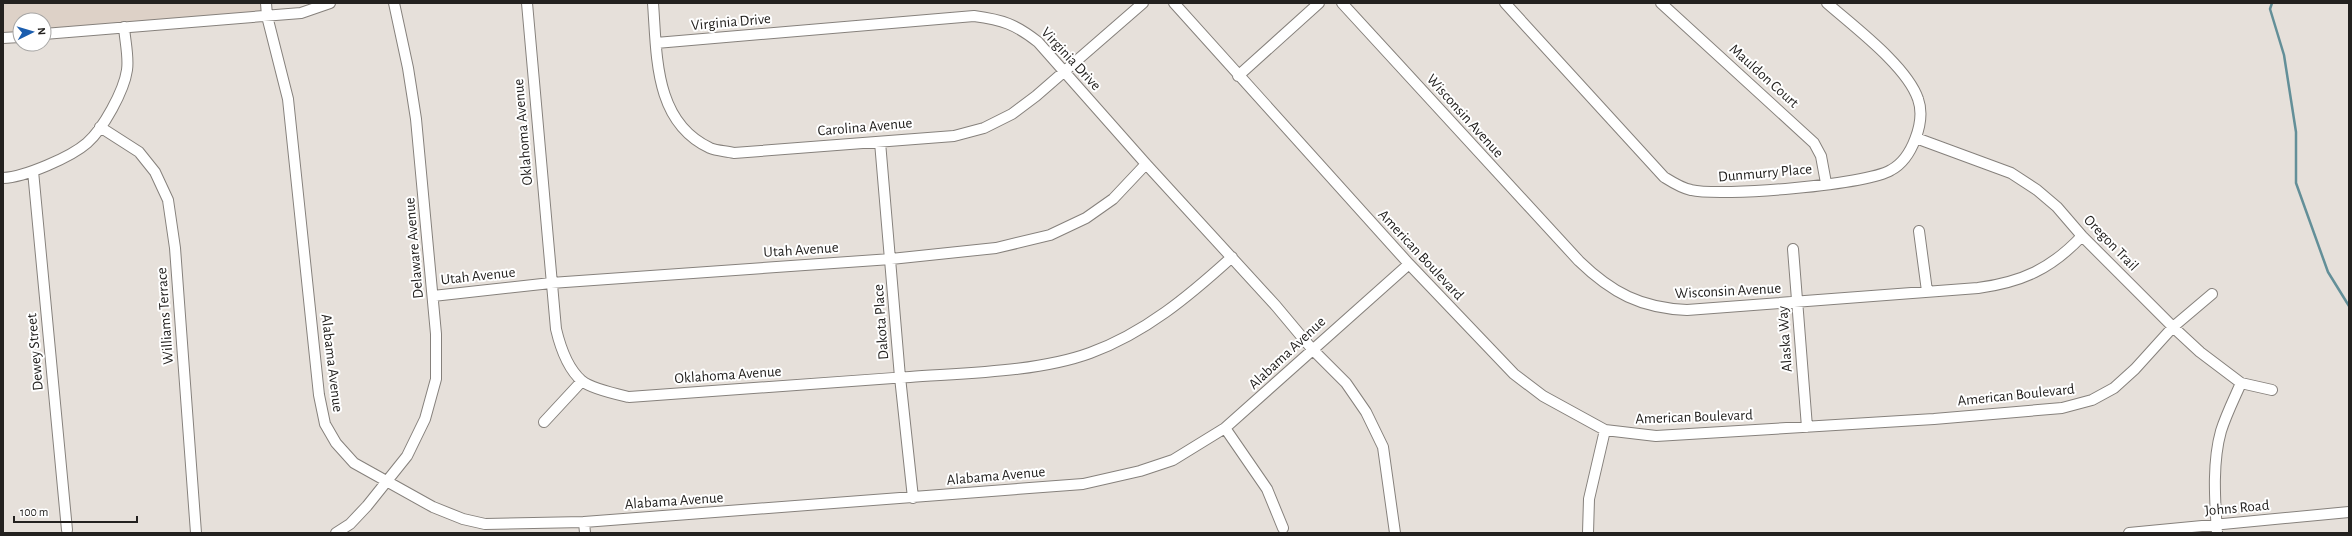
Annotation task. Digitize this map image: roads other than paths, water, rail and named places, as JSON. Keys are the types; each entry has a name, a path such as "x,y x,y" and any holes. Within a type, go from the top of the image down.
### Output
{"street":[{"name":"Alabama Avenue","path":"266,3 267,16 288,99 319,395 325,424 336,443 354,463 433,506 463,519 485,524 584,522 1083,484 1140,471 1173,460 1225,428 1409,264"},
{"path":"52,33 301,13 330,3"},
{"name":"Delaware Avenue","path":"336,533 350,524 367,506 407,456 425,419 436,379 436,334 416,119 394,3"},
{"name":"Oklahoma Avenue","path":"527,3 556,329 560,346 582,381 606,391 629,397 1040,365 1089,353 1116,342 1180,303 1232,257"},
{"name":"Carolina Avenue","path":"653,3 661,85 669,110 687,134 711,148 734,153 954,136 984,128 1012,114 1064,72 1143,3"},
{"name":"American Boulevard","path":"1174,3 1238,76 1409,264 1514,374 1543,396 1605,430 1656,436 1807,427 2062,408 2092,400 2114,388 2135,370 2173,327 2212,294"},
{"path":"1238,76 1319,3"},
{"name":"Wisconsin Avenue","path":"1342,3 1542,222 1599,281 1623,295 1662,309 1687,310 1991,286 2030,276 2051,263 2082,236"},
{"name":"Dunmurry Place","path":"1505,3 1664,177 1690,190 1711,193 1869,179 1893,170 1912,147 1921,125 1919,100 1913,87 1889,58 1827,3"},
{"name":"Mauldon Court","path":"1661,3 1814,143 1821,156 1826,184"},
{"name":"Virginia Drive","path":"656,43 974,16 995,19 1018,27 1038,42 1146,164 1232,257 1312,349 1346,383 1366,412 1383,447 1395,533"},
{"path":"3,178 14,178 33,171 60,159 87,143 100,126 119,95 127,70 124,27"},
{"name":"Williams Terrace","path":"100,126 139,152 155,172 168,200 175,248 196,533"},
{"name":"Oregon Trail","path":"1916,138 2011,173 2057,207 2082,236 2173,327 2218,367 2241,383 2272,390"},
{"name":"Dakota Place","path":"880,142 900,377 913,498"},
{"name":"Utah Avenue","path":"433,296 551,283 891,259 996,248 1050,234 1086,218 1114,199 1146,164"},
{"name":"Dewey Street","path":"33,171 67,532"},
{"path":"1919,231 1927,291"},
{"name":"Alaska Way","path":"1793,249 1807,427"},
{"path":"544,422 582,381"},
{"path":"2217,529 2218,446 2221,431 2241,383"},
{"path":"1225,428 1267,489 1283,528"},
{"path":"1588,533 1589,499 1605,430"},
{"name":"Johns Road","path":"2129,533 2217,529 2349,512"},
{"path":"584,522 585,533"}],"waterway":[{"path":"2272,3 2270,9 2284,55 2296,132 2296,183 2328,272 2349,306"}]}
